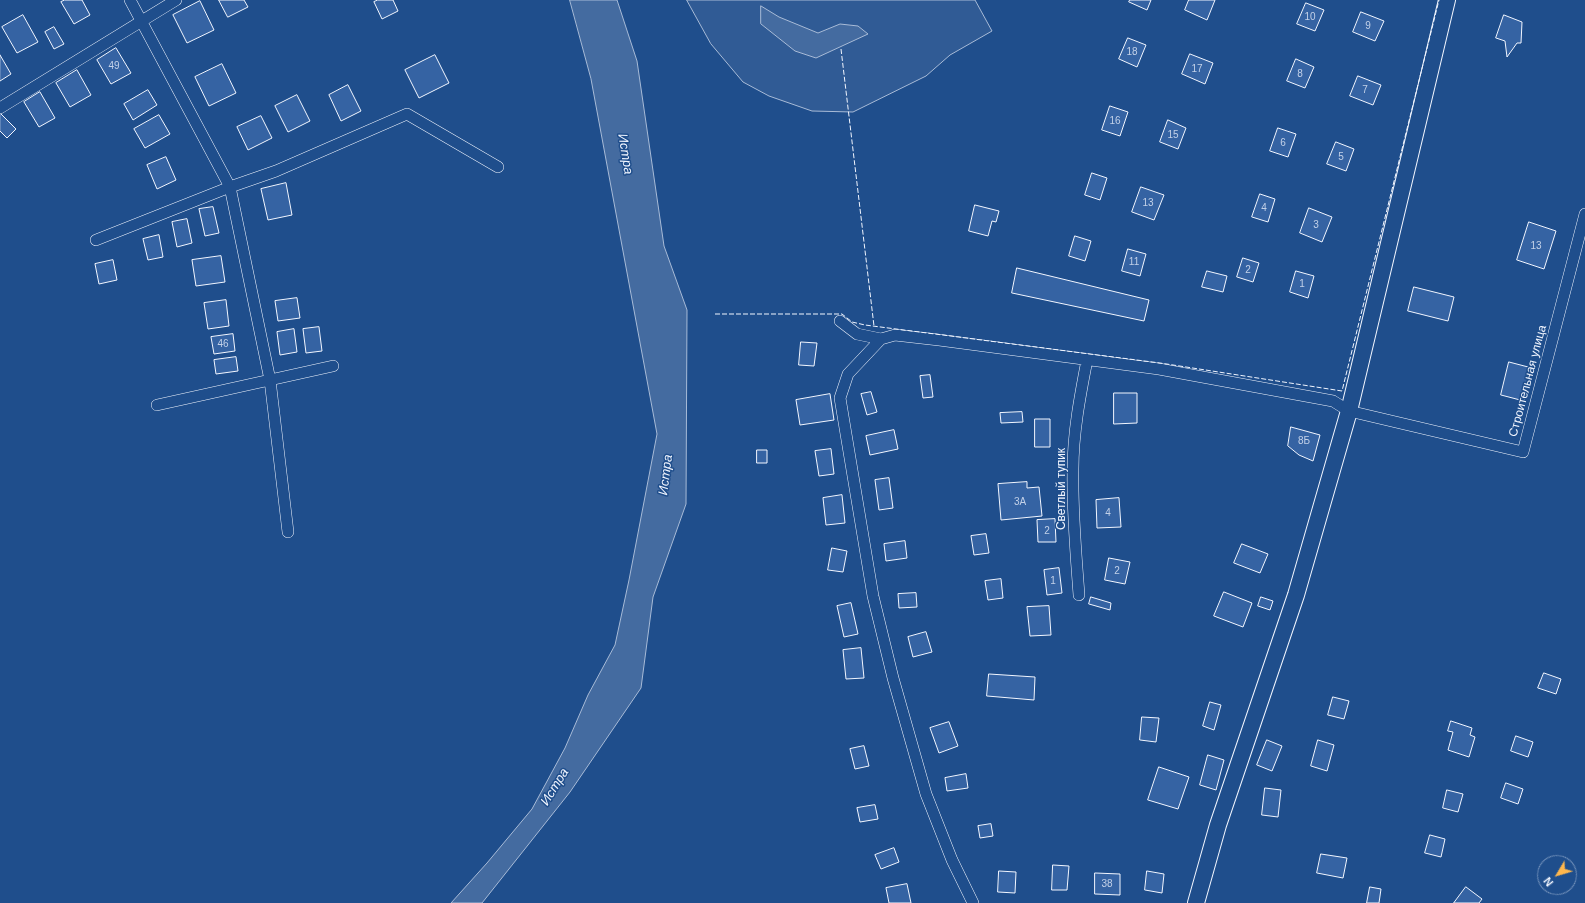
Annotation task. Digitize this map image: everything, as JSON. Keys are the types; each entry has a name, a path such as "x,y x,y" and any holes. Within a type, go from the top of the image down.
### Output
{"street":[{"path":"130,0 230,187 270,380 288,532"},
{"path":"0,108 176,0"},
{"path":"1196,903 1218,825 1296,595 1349,411 1447,0"},
{"path":"96,240 230,187 276,171 406,114 498,167"},
{"name":"Строительная улица","path":"1349,411 1523,452 1585,214"},
{"path":"840,321 857,334 882,339 895,335 1160,369 1332,401 1349,411"},
{"path":"882,339 848,374 840,398 855,497 873,596 893,678 924,787 952,860 973,903"},
{"name":"Светлый тупик","path":"1079,594 1073,514 1073,468 1079,401 1087,360"},
{"path":"157,405 333,366"}],"shaded area":[{"path":"687,0 975,0 992,31 950,55 926,76 853,112 812,111 769,96 743,82 711,44"}],"water":[{"name":"Истра","path":"570,0 617,0 637,61 664,246 687,310 686,504 653,597 641,688 570,792 482,903 451,903 532,809 565,748 588,695 615,645 657,434 591,79"},
{"path":"761,6 779,17 818,33 840,24 858,26 868,34 816,58 795,51 761,24"}],"building":[{"path":"65,0 82,0 90,15 74,24 61,2"},
{"path":"219,0 244,0 248,7 228,17"},
{"path":"378,0 393,0 398,11 382,19 374,2"},
{"path":"1130,0 1151,0 1147,10 1129,2"},
{"path":"1189,0 1215,0 1207,20 1185,10"},
{"path":"200,1 214,30 187,43 173,15"},
{"path":"1306,3 1324,10 1315,31 1297,24"},
{"path":"1361,12 1384,21 1375,41 1353,32"},
{"path":"23,15 38,42 17,53 2,27"},
{"path":"1504,15 1522,22 1521,43 1517,43 1507,57 1505,41 1496,38"},
{"path":"54,27 64,44 54,49 45,32"},
{"path":"1128,38 1146,45 1137,67 1119,59"},
{"path":"116,48 131,73 111,84 97,60"},
{"path":"1190,54 1213,63 1205,84 1182,74"},
{"path":"0,55 11,74 0,81"},
{"path":"435,55 449,83 419,98 405,70"},
{"path":"1296,59 1314,67 1305,88 1287,81"},
{"path":"222,64 236,93 209,106 195,77"},
{"path":"77,70 91,95 70,107 56,83"},
{"path":"1358,76 1381,85 1373,105 1350,96"},
{"path":"348,85 361,111 341,121 329,95"},
{"path":"148,90 157,105 133,120 124,104"},
{"path":"40,92 55,118 39,127 24,102"},
{"path":"297,95 310,121 288,132 275,106"},
{"path":"1110,106 1128,112 1120,136 1102,130"},
{"path":"0,113 16,129 7,138 0,131"},
{"path":"159,115 170,134 145,148 134,129"},
{"path":"261,116 272,138 248,150 237,127"},
{"path":"1168,120 1186,128 1178,149 1160,142"},
{"path":"1278,128 1296,134 1288,157 1270,151"},
{"path":"1336,142 1354,149 1346,171 1327,164"},
{"path":"166,157 176,180 157,189 147,165"},
{"path":"1092,173 1107,178 1100,200 1085,195"},
{"path":"286,183 292,215 268,220 261,189"},
{"path":"1141,187 1164,195 1154,220 1132,212"},
{"path":"1260,194 1275,199 1268,222 1252,217"},
{"path":"975,205 999,211 996,222 992,221 988,236 969,231"},
{"path":"213,207 219,233 205,236 199,209"},
{"path":"1309,208 1332,217 1322,242 1300,233"},
{"path":"187,219 192,243 177,247 172,222"},
{"path":"1529,222 1556,231 1544,269 1517,260"},
{"path":"159,235 163,257 148,260 143,239"},
{"path":"1075,236 1091,241 1085,261 1069,256"},
{"path":"1128,249 1146,254 1140,276 1122,271"},
{"path":"221,256 225,282 196,286 192,260"},
{"path":"1243,258 1259,263 1253,282 1237,277"},
{"path":"113,260 117,280 99,284 95,264"},
{"path":"1017,268 1149,300 1144,321 1012,293"},
{"path":"1207,271 1227,276 1223,292 1202,287"},
{"path":"1296,271 1314,276 1308,298 1290,292"},
{"path":"1414,287 1454,297 1448,321 1408,311"},
{"path":"297,298 300,318 278,321 275,301"},
{"path":"226,300 229,326 208,329 204,303"},
{"path":"319,327 322,351 306,353 303,329"},
{"path":"294,329 297,352 280,355 277,332"},
{"path":"233,334 235,351 214,354 211,337"},
{"path":"801,342 817,343 814,366 799,365"},
{"path":"236,357 238,371 216,374 214,360"},
{"path":"1509,362 1532,368 1524,401 1501,395"},
{"path":"930,375 933,397 923,398 920,376"},
{"path":"871,392 877,412 867,415 861,394"},
{"path":"1114,393 1137,393 1137,423 1114,424"},
{"path":"830,394 834,420 800,425 796,400"},
{"path":"1022,412 1023,422 1001,423 1000,413"},
{"path":"1035,419 1050,419 1050,447 1035,447"},
{"path":"1291,427 1320,435 1313,461 1299,455 1288,446"},
{"path":"894,430 898,449 870,455 866,436"},
{"path":"831,449 834,474 819,476 815,451"},
{"path":"757,450 767,450 767,463 757,463"},
{"path":"889,478 893,508 879,510 875,480"},
{"path":"1027,482 1027,488 1039,487 1042,516 1001,520 998,484"},
{"path":"842,495 845,523 826,525 823,498"},
{"path":"1119,498 1121,527 1097,528 1096,500"},
{"path":"1055,519 1056,542 1038,542 1037,520"},
{"path":"986,534 989,553 974,555 971,536"},
{"path":"905,541 907,558 886,561 884,544"},
{"path":"1242,544 1268,554 1260,573 1234,563"},
{"path":"832,548 847,551 843,572 828,570"},
{"path":"1109,558 1130,562 1125,584 1105,580"},
{"path":"1059,568 1062,593 1047,595 1044,570"},
{"path":"1001,579 1003,598 988,600 985,581"},
{"path":"1224,592 1252,603 1243,627 1214,616"},
{"path":"916,593 917,607 899,608 898,594"},
{"path":"1091,597 1111,603 1110,610 1089,604"},
{"path":"1261,597 1273,601 1270,610 1258,606"},
{"path":"851,603 858,634 844,637 837,606"},
{"path":"1049,606 1051,635 1030,636 1027,607"},
{"path":"926,632 932,652 913,657 908,637"},
{"path":"861,648 864,678 846,679 843,650"},
{"path":"1544,673 1561,679 1556,694 1538,688"},
{"path":"989,674 1035,677 1034,700 987,696"},
{"path":"1333,697 1349,701 1344,719 1328,715"},
{"path":"1210,702 1221,705 1214,730 1203,726"},
{"path":"1142,717 1159,718 1156,742 1140,740"},
{"path":"1451,721 1472,728 1470,735 1475,737 1469,757 1448,750 1453,732 1448,731"},
{"path":"949,722 958,746 939,753 930,728"},
{"path":"1516,736 1533,742 1528,757 1511,751"},
{"path":"1267,740 1282,746 1272,771 1257,765"},
{"path":"1318,740 1334,745 1327,771 1311,766"},
{"path":"864,746 869,766 855,769 850,749"},
{"path":"1208,755 1224,760 1216,790 1200,785"},
{"path":"1159,767 1189,777 1178,809 1148,800"},
{"path":"966,774 968,788 947,791 945,778"},
{"path":"1506,783 1523,789 1518,804 1501,798"},
{"path":"1265,788 1281,790 1278,817 1262,815"},
{"path":"1447,790 1463,794 1458,812 1443,808"},
{"path":"875,805 878,819 860,822 857,808"},
{"path":"991,824 993,836 980,838 978,826"},
{"path":"1430,835 1445,839 1441,857 1425,853"},
{"path":"894,848 899,862 881,869 875,855"},
{"path":"1321,854 1347,858 1343,878 1317,873"},
{"path":"1053,865 1069,866 1067,890 1052,890"},
{"path":"999,871 1016,872 1015,893 998,892"},
{"path":"1147,871 1164,874 1162,893 1145,890"},
{"path":"1095,873 1120,874 1120,895 1095,894"},
{"path":"907,884 911,903 889,903 886,888"},
{"path":"1370,887 1381,889 1379,903 1367,903"},
{"path":"1466,887 1482,899 1479,903 1454,903"}],"fence":[{"path":"715,314 842,314 852,322 865,325 1160,363 1342,391 1439,0"},
{"path":"841,49 874,326"}]}
